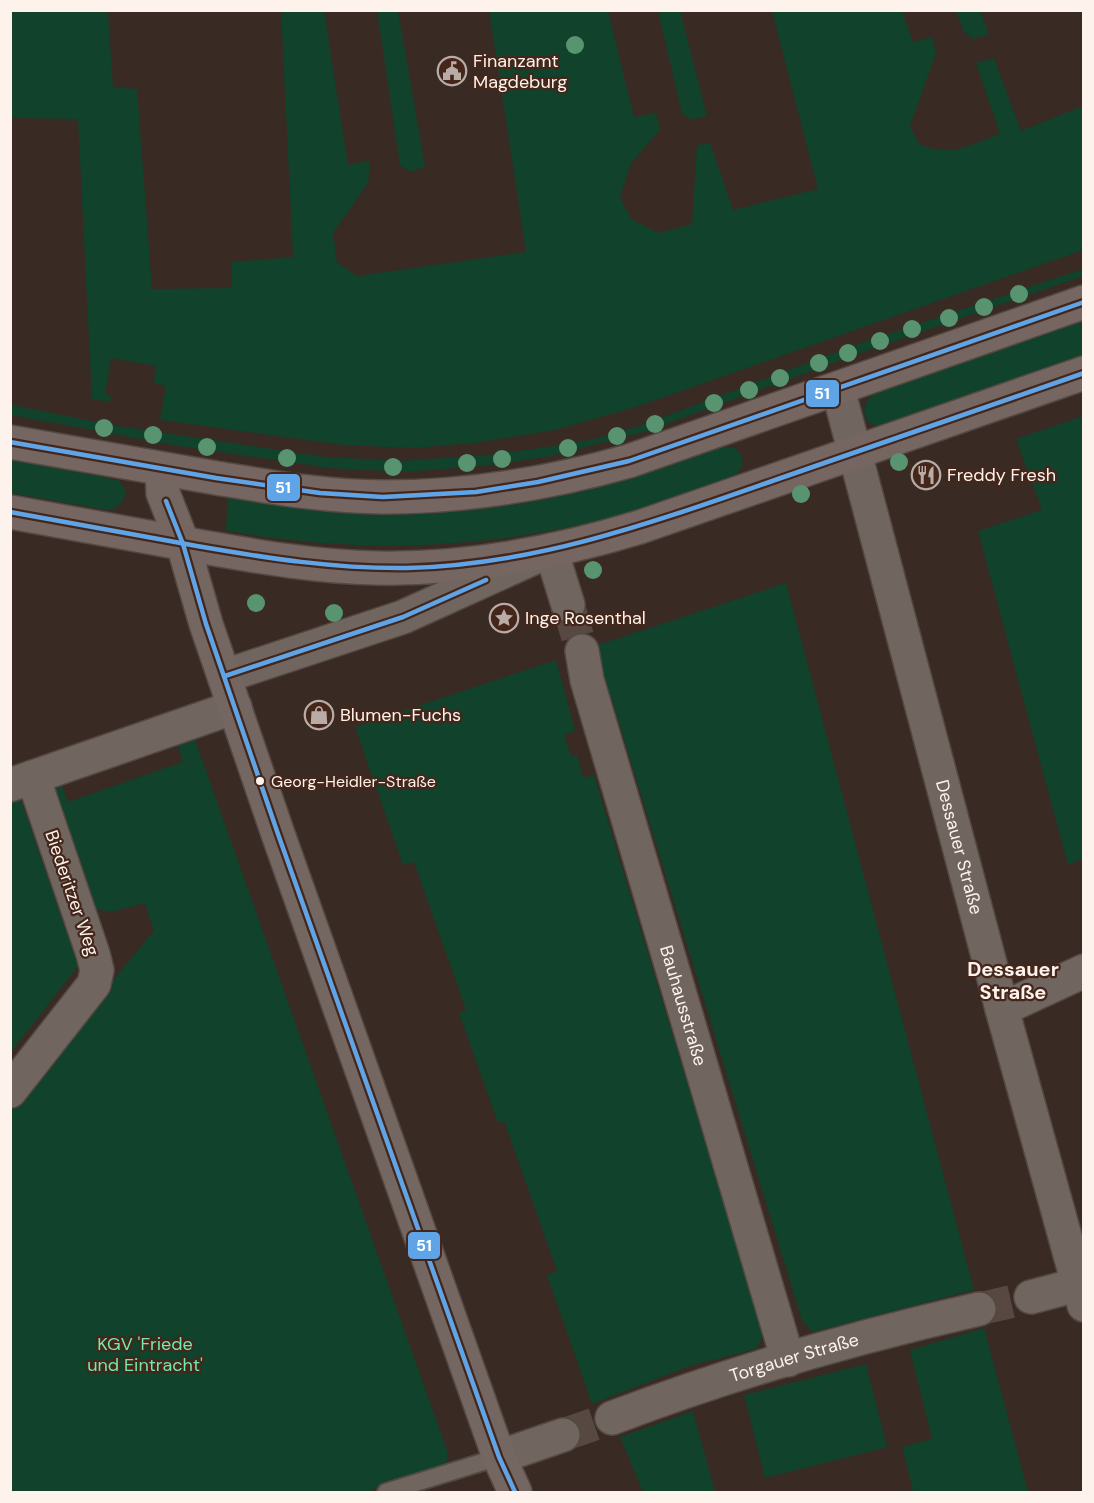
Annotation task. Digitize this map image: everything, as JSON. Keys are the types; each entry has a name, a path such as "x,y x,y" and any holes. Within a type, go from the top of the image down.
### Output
{"main road":[{"path":"10,441 162,469 332,495 381,497 484,491 569,478 629,461 1083,302"},
{"path":"10,512 183,544 299,562 375,568 474,563 551,550 640,527 1083,373"}],"street":[{"name":"Dessauer Straße","path":"838,389 1002,1009 1082,1291"},
{"path":"162,469 163,493 183,544 206,624 282,845 499,1457 515,1492"},
{"path":"225,676 403,617 551,550 568,605"},
{"name":"Bauhausstraße","path":"582,651 587,680 788,1360"},
{"name":"Biederitzer Weg","path":"10,1091 94,984 97,975 93,954 22,781 235,707"},
{"path":"1002,1009 1083,972"},
{"path":"1031,1297 1082,1291"},
{"name":"Torgauer Straße","path":"612,1418 660,1399 788,1360 928,1320 979,1309"},
{"path":"499,1457 563,1435"}],"lane":[{"path":"386,1492 499,1457"}],"green space":[{"path":"11,10 108,11 113,87 137,89 152,289 232,288 232,262 293,257 281,10 324,11 348,165 370,161 368,183 333,233 337,262 357,276 526,252 489,10 608,11 634,117 656,113 660,130 631,163 620,197 631,219 659,233 692,224 697,145 710,143 733,210 818,189 772,11 902,11 913,42 932,37 936,53 910,126 919,144 930,148 951,150 1000,134 976,63 994,58 1021,131 1083,106 1083,250 636,407 555,430 474,443 413,448 343,445 160,420 166,386 154,383 156,366 111,358 105,394 111,396 110,402 92,399 78,119 11,118"},
{"path":"377,11 398,11 425,167 409,172 400,165"},
{"path":"658,11 680,11 707,116 691,120 682,113"},
{"path":"956,11 980,11 989,34 973,39 964,32"},
{"path":"1083,269 1083,276 869,350 647,431 551,456 491,465 404,472 330,468 178,446 11,415 11,405 118,426 326,457 401,461 487,455 547,447 594,439 639,426 861,343"},
{"path":"1083,319 1083,355 881,426 874,425 866,418 864,413 866,403 874,393"},
{"path":"1083,416 1084,858 1068,865 978,531 1042,510 1016,439"},
{"path":"720,446 735,448 741,454 743,464 735,477 632,512 520,536 424,545 375,545 278,538 226,529 228,497 345,511 424,512 502,506 541,500 610,483"},
{"path":"10,459 118,480 125,489 123,501 118,506 107,510 11,493"},
{"path":"786,583 974,1290 813,1332 802,1320 612,700 592,647"},
{"path":"556,660 575,731 564,735 571,756 577,755 583,778 594,775 761,1327 762,1337 757,1349 692,1365 592,1404 547,1275 557,1271 504,1121 498,1123 459,1013 466,1010 414,862 403,865 355,727"},
{"name":"KGV 'Friede und Eintracht'","path":"194,737 449,1456 445,1464 366,1492 11,1492 10,1111 94,1003 154,931 145,903 110,912 81,905 42,792 59,779 68,802 183,762 176,739"},
{"path":"20,797 78,966 11,1052 10,801"},
{"path":"984,1328 1028,1492 906,1492 913,1490 902,1447 932,1439 910,1350"},
{"path":"866,1364 887,1447 765,1478 744,1395"},
{"path":"693,1411 715,1492 643,1492 620,1437"}],"tunnel":[{"path":"568,605 582,651"},
{"path":"979,1309 1031,1297"},
{"path":"563,1435 612,1418"}],"transit line":[{"name":"51","path":"10,442 216,478 320,493 383,497 476,492 538,482 629,461 1084,302"},
{"name":"51","path":"10,512 249,555 301,562 354,567 407,568 503,559 550,550 642,525 1084,373"},
{"name":"51","path":"166,501 183,544 206,624 278,834 499,1457 515,1492"},
{"name":"51","path":"225,676 403,617 486,580"}],"place":[{"name":"Finanzamt Magdeburg","path":"452,71"},
{"name":"Freddy Fresh","path":"926,475"},
{"name":"Inge Rosenthal","path":"504,618"},
{"name":"Blumen-Fuchs","path":"319,715"},
{"name":"Georg-Heidler-Straße","path":"260,781"}],"district":[{"name":"Dessauer Straße","path":"1013,980"}]}
